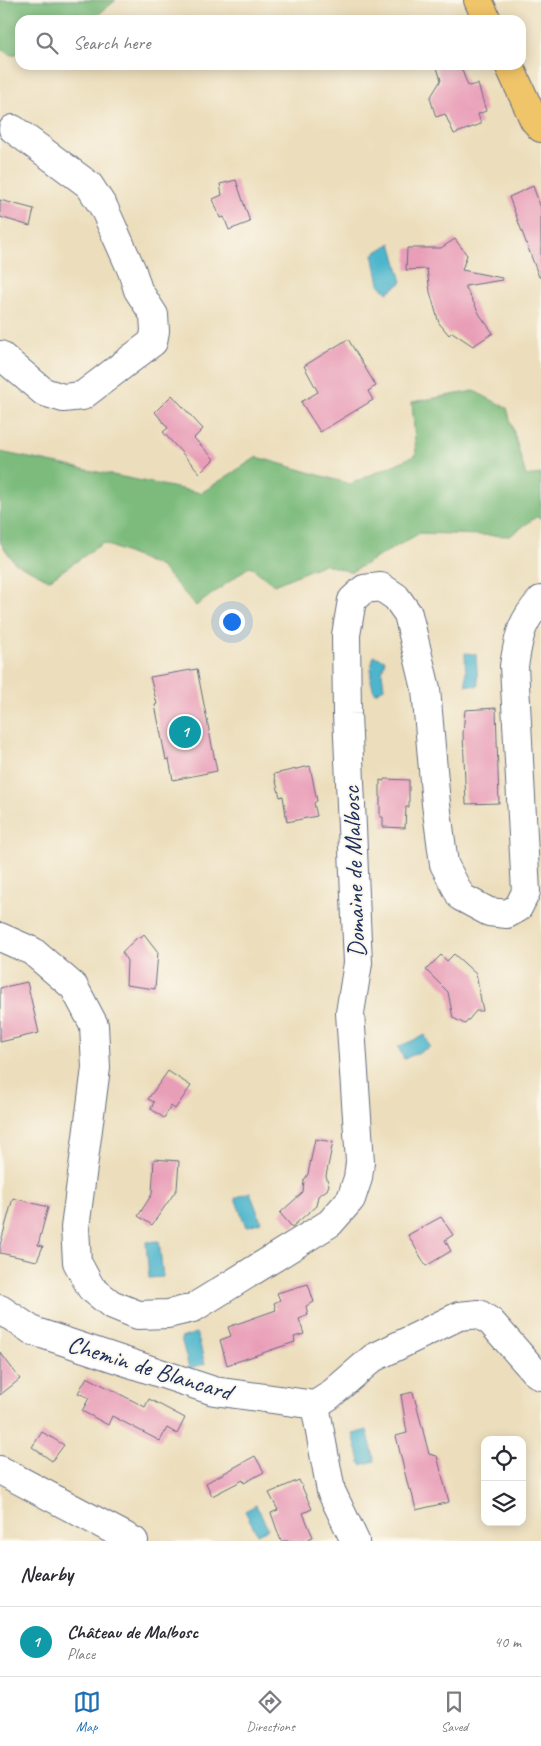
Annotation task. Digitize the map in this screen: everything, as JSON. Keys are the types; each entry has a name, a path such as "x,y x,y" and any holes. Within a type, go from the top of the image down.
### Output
{"main road":[{"path":"478,0 486,15"},
{"path":"511,70 534,120 541,128"}],"street":[{"path":"0,355 44,392 63,398 82,396 153,342 155,331 154,315 138,290 132,271 104,208 89,185 13,129"},
{"name":"Domaine de Malbosc","path":"0,916 13,925 9,941 32,951 74,987 94,1025 96,1068 74,1228 76,1262 91,1288 111,1304 138,1315 168,1314 193,1308 330,1223 351,1199 358,1178 360,1162 350,1013 358,963 347,714 346,644 352,600 364,589 381,587 396,597 408,614 426,689 436,804 444,864 461,897 489,912 507,914 518,908 526,892 514,666 519,632 528,614 541,600"},
{"name":"Chemin de Blancard","path":"0,1309 33,1331 214,1391 315,1405"},
{"path":"355,1541 331,1491 315,1405 329,1396 374,1358 459,1316 479,1314 492,1322 534,1371 541,1376"},
{"path":"0,1470 134,1541"}],"green space":[{"path":"0,0 116,0 98,15 15,15 15,54 11,55 0,49"},
{"path":"474,391 507,408 526,476 541,474 541,518 536,517 510,536 420,533 351,572 324,564 274,585 250,566 196,606 161,567 103,543 49,580 14,562 0,542 0,452 201,493 257,457 350,484 416,455 412,402"}],"water":[{"path":"391,243 402,282 387,293 379,284 373,254"},
{"path":"465,653 476,654 478,686 466,685"},
{"path":"374,656 385,660 382,672 384,688 375,693 371,675"},
{"path":"425,1035 430,1047 404,1059 398,1047"},
{"path":"250,1192 261,1222 246,1227 235,1198"},
{"path":"159,1241 163,1277 149,1278 146,1242"},
{"path":"197,1333 205,1364 189,1368 181,1338"},
{"path":"367,1430 375,1461 361,1465 353,1434"},
{"path":"256,1505 268,1529 257,1534 245,1511"}],"building":[{"path":"438,70 462,70 468,86 478,84 486,111 478,114 481,124 454,134 445,114 436,117 430,98 441,80"},
{"path":"236,180 250,222 229,230 224,217 220,218 213,199 222,195 220,184"},
{"path":"533,186 541,208 541,277 539,277 509,197"},
{"path":"0,200 34,209 30,226 0,217"},
{"path":"455,239 467,255 462,270 502,278 502,280 465,286 480,315 493,333 473,346 452,332 449,335 439,323 430,292 427,269 406,270 407,248 441,248"},
{"path":"348,339 376,386 368,391 373,400 320,432 301,402 318,392 304,366"},
{"path":"172,395 203,429 194,438 214,459 200,473 163,432 168,428 155,412"},
{"path":"197,669 217,771 173,780 169,759 166,760 155,705 157,704 150,677"},
{"path":"496,708 499,803 466,804 463,734 465,710"},
{"path":"310,766 317,801 314,803 317,816 287,822 283,796 280,797 274,774"},
{"path":"384,779 409,780 409,807 406,807 405,828 383,827 383,817 380,817 380,780 384,781"},
{"path":"144,934 158,952 155,989 126,985 127,961 122,952 139,936 140,938"},
{"path":"454,954 476,974 483,1011 476,1011 465,1024 453,1018 448,992 426,970 441,955 447,961"},
{"path":"27,982 39,1033 0,1042 0,988"},
{"path":"168,1071 191,1086 175,1109 171,1106 164,1118 151,1109 154,1102 148,1099"},
{"path":"315,1139 333,1142 326,1176 329,1185 327,1190 318,1196 316,1206 292,1227 280,1213 303,1192 304,1180 308,1174"},
{"path":"154,1159 179,1161 177,1189 152,1225 138,1216 152,1194"},
{"path":"13,1198 48,1207 38,1245 43,1246 37,1261 0,1253 0,1245"},
{"path":"441,1217 453,1235 445,1240 451,1251 426,1266 408,1235"},
{"path":"308,1284 314,1302 306,1306 308,1315 299,1319 304,1334 294,1337 295,1342 227,1365 220,1340 231,1336 228,1327 276,1310 274,1303 280,1300 277,1293"},
{"path":"0,1352 20,1379 0,1395"},
{"path":"87,1377 145,1407 149,1399 185,1418 177,1434 167,1428 160,1441 112,1416 108,1425 82,1411 89,1398 78,1393"},
{"path":"413,1392 429,1454 437,1456 449,1502 416,1510 411,1489 409,1490 396,1436 407,1433 401,1395"},
{"path":"42,1432 64,1445 52,1461 32,1447"},
{"path":"255,1456 264,1472 244,1483 243,1480 212,1496 206,1483"},
{"path":"299,1480 312,1509 303,1513 313,1537 302,1541 281,1541 271,1513 278,1510 269,1493"}],"place":[{"name":"Château de Malbosc","path":"185,732"}]}
